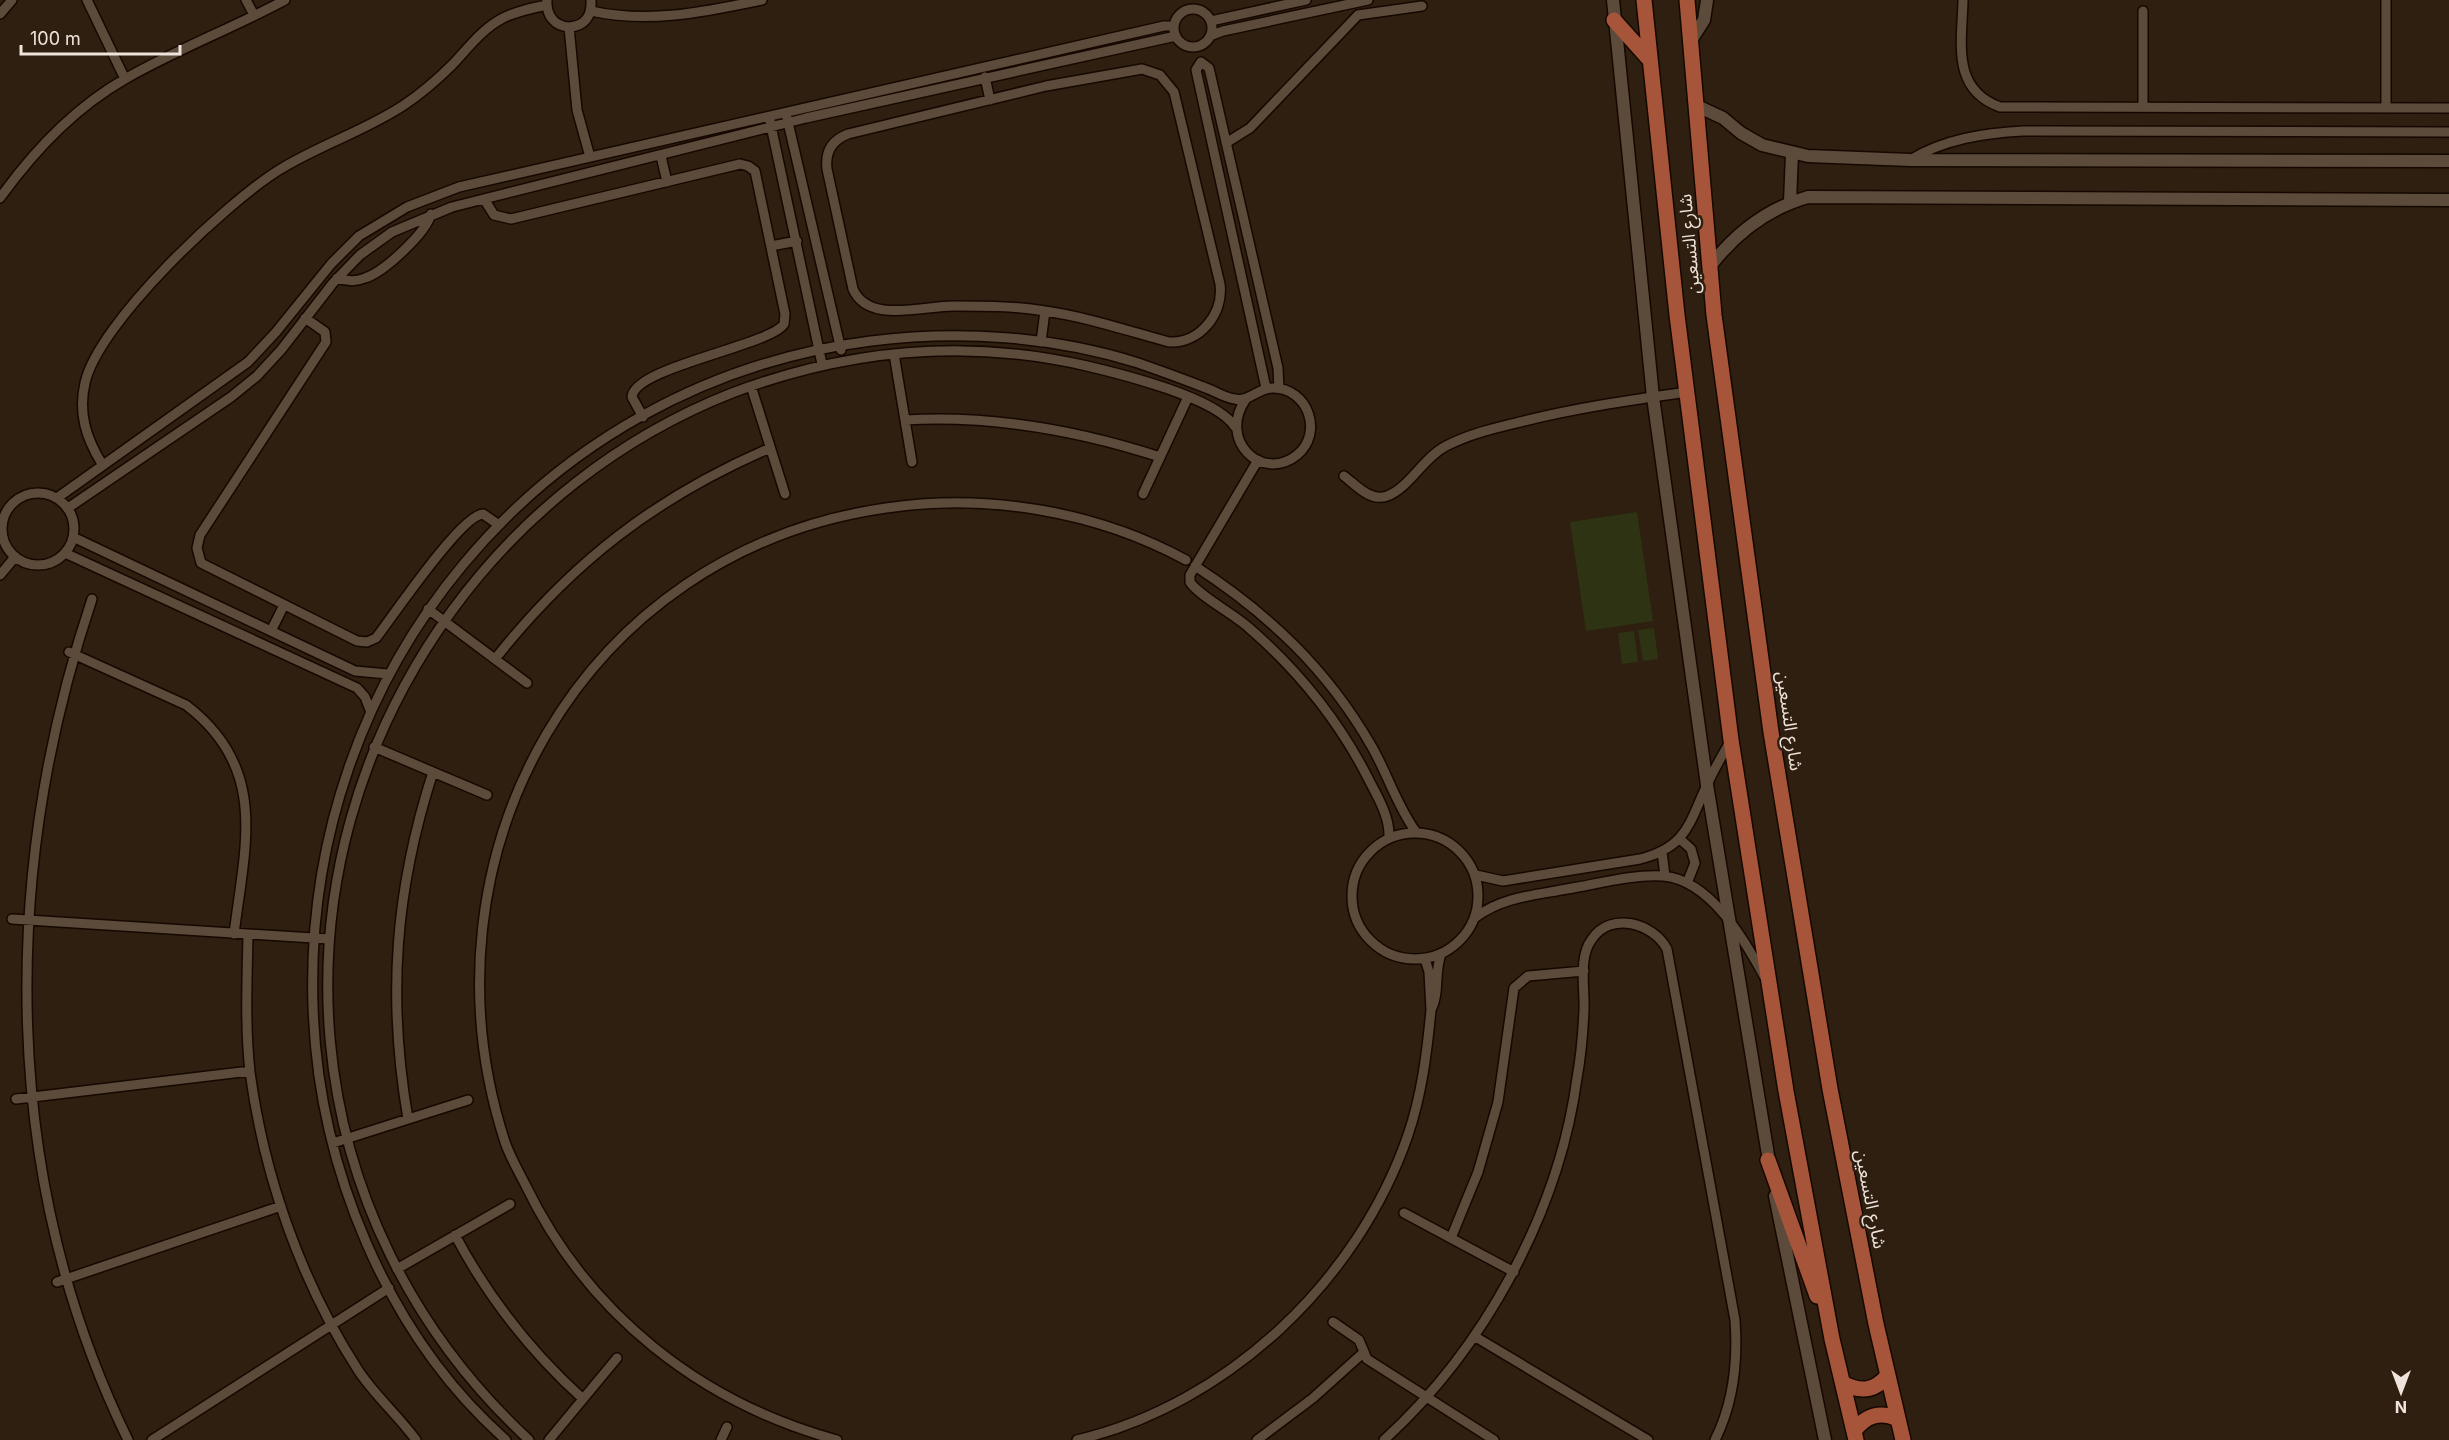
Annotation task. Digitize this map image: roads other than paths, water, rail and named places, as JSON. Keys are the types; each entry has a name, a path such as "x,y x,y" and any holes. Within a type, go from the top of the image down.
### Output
{"main road":[{"name":"شارع التسعين","path":"1644,0 1648,58 1687,392 1731,740 1768,983 1832,1339 1855,1436"},
{"name":"شارع التسعين","path":"1687,0 1695,105 1712,265 1714,315 1771,732 1830,1089 1903,1440"},
{"path":"1614,20 1648,58"},
{"path":"1768,1160 1832,1339"},
{"path":"1843,1383 1862,1390 1881,1383 1888,1375"},
{"path":"1855,1436 1868,1417 1889,1415 1898,1419"}],"street":[{"path":"0,14 12,0"},
{"path":"87,0 125,79"},
{"path":"246,0 254,15"},
{"path":"0,198 54,135 96,99 125,79 285,0"},
{"path":"102,464 89,443 82,412 84,389 90,367 126,315 183,251 231,206 278,171 321,147 373,124 405,104 438,78 490,26 512,15 547,3 553,21 569,27 585,21 591,11 591,0"},
{"path":"591,11 645,18 685,15 719,4 762,0"},
{"path":"1196,0 1211,21 1210,36"},
{"path":"1211,21 1306,0"},
{"path":"1181,2 1176,21 1176,36 1183,44 1193,46 1203,44 1210,36 1368,0"},
{"path":"1613,0 1653,397 1707,785 1768,1160 1825,1440"},
{"path":"1690,42 1704,20 1707,0"},
{"path":"1963,0 1962,63 1966,78 1974,92 1986,101 2001,107 2449,108"},
{"path":"2386,0 2386,108"},
{"path":"1226,143 1250,128 1358,15 1422,6"},
{"path":"57,498 248,362 276,332 331,264 359,236 407,207 441,192 1164,26 1176,21 1189,9 1203,11"},
{"path":"2143,11 2144,107"},
{"path":"569,27 573,87 590,157"},
{"path":"68,508 244,387 281,350 337,278 379,241 431,214 788,123 1176,36"},
{"path":"1266,388 1196,70 1201,62 1209,68 1278,368 1279,388"},
{"path":"1142,69 1160,75 1174,92 1220,284 1217,308 1202,332 1190,339 1176,342 1045,310 983,306 878,310 865,305 854,289 827,169 826,157 832,145 848,134 1075,80 1142,69"},
{"path":"985,77 990,99"},
{"path":"1695,105 1723,118 1751,140 1792,153 1910,160 2449,161"},
{"path":"786,112 843,359"},
{"path":"768,116 822,363"},
{"path":"705,131 708,145"},
{"path":"1910,160 1923,152 1964,139 2023,131 2449,132"},
{"path":"1790,202 1792,153"},
{"path":"661,156 667,182"},
{"path":"484,199 494,215 511,219 740,164 748,166 756,175 786,314 781,328 692,361 637,386 632,397 643,417"},
{"path":"1712,265 1742,232 1790,202 1808,197 2449,200"},
{"path":"337,278 358,280 372,275 422,233 431,214"},
{"path":"771,246 797,241"},
{"path":"1041,342 1045,310"},
{"path":"305,318 325,332 326,342 200,535 196,548 201,563 357,641 372,641 472,518 483,514 499,525"},
{"path":"506,1440 445,1372 389,1288 356,1218 333,1143 315,1041 313,938 327,838 345,773 370,710 388,674 428,609 499,525 567,466 643,417 725,378 820,350 897,339 942,337 1041,342 1105,353 1174,375 1234,399 1246,399 1266,388 1279,388 1296,395 1310,417 1310,435 1302,450 1289,459 1274,463 1258,460 1240,444 1235,428 1223,413 1188,397 1107,371 1036,357 976,351 894,354 822,363 751,386 665,424 579,480 509,542 444,621 398,695 374,747 343,841 329,939 330,1039 348,1138 369,1205 397,1269 423,1316 454,1360 489,1401 529,1440"},
{"path":"894,354 912,462"},
{"path":"751,386 785,494"},
{"path":"1344,476 1367,494 1376,498 1387,496 1397,491 1425,460 1444,446 1471,435 1563,412 1687,392"},
{"path":"1143,494 1188,397"},
{"path":"1235,428 1238,412 1246,399"},
{"path":"905,420 968,419 1029,424 1090,437 1160,457"},
{"path":"495,659 552,592 618,534 691,486 770,448"},
{"path":"1258,460 1190,575 1191,585 1266,642 1307,685 1328,712 1375,790 1387,818 1389,838"},
{"path":"35,493 57,498 68,508 74,522 73,537 65,553 53,562 38,566 23,562 3,550 2,516 21,496 35,493"},
{"path":"0,501 10,505"},
{"path":"837,1440 799,1430 746,1408 667,1358 607,1305 570,1261 539,1213 506,1146 483,1049 480,1014 480,934 489,878 505,822 541,744 558,714 593,668 633,626 672,594 715,566 808,524 858,512 910,504 964,502 1018,507 1071,517 1148,541 1185,560"},
{"path":"73,537 355,672 388,674"},
{"path":"65,553 357,688 365,697 370,710"},
{"path":"0,575 15,557"},
{"path":"1195,566 1255,608 1322,673 1374,750 1403,813 1416,832"},
{"path":"48,717 69,652 92,599"},
{"path":"271,631 284,605"},
{"path":"428,609 527,683"},
{"path":"69,652 186,705 201,717 226,745 241,778 247,815 234,934"},
{"path":"1476,875 1503,881 1618,863 1662,852 1680,839 1696,815 1707,785 1731,740"},
{"path":"374,747 487,795"},
{"path":"408,1119 396,1032 397,944 409,856 433,772"},
{"path":"1416,832 1439,837 1459,849 1476,875 1479,903 1476,917 1462,939 1442,954 1425,959 1397,957 1384,951 1364,933 1357,921 1352,894 1356,872 1370,852 1389,838 1416,832"},
{"path":"1680,839 1691,849 1695,863 1687,883"},
{"path":"1662,852 1665,876"},
{"path":"1618,863 1621,880"},
{"path":"1476,917 1505,901 1621,880 1665,876 1687,883 1729,919 1744,939 1768,983"},
{"path":"13,907 12,923 329,939"},
{"path":"1384,1440 1425,1398 1474,1336 1514,1272 1546,1200 1568,1127 1581,1049 1586,951 1596,933 1614,925 1644,926 1661,939 1667,949 1735,1320 1734,1378 1725,1416 1715,1440"},
{"path":"248,936 247,1016 250,1071 265,1150 281,1206 331,1323 371,1389 416,1440"},
{"path":"1077,1440 1134,1421 1176,1402 1215,1379 1252,1353 1318,1291 1370,1217 1391,1177 1421,1091 1431,1010 1442,954"},
{"path":"1425,959 1429,972 1431,1010"},
{"path":"1452,1238 1478,1172 1498,1102 1514,988 1528,976 1584,971"},
{"path":"16,1099 250,1071"},
{"path":"15,1088 18,1110"},
{"path":"333,1143 468,1100"},
{"path":"397,1269 510,1204"},
{"path":"128,1440 91,1368 56,1278 281,1206"},
{"path":"1404,1213 1514,1272"},
{"path":"455,1235 498,1307 524,1340 583,1399"},
{"path":"152,1440 331,1323 389,1288"},
{"path":"1333,1322 1359,1340 1367,1359 1494,1440"},
{"path":"1474,1336 1648,1440"},
{"path":"1257,1440 1313,1398 1363,1353"},
{"path":"549,1440 617,1358"},
{"path":"721,1440 727,1427"}]}
